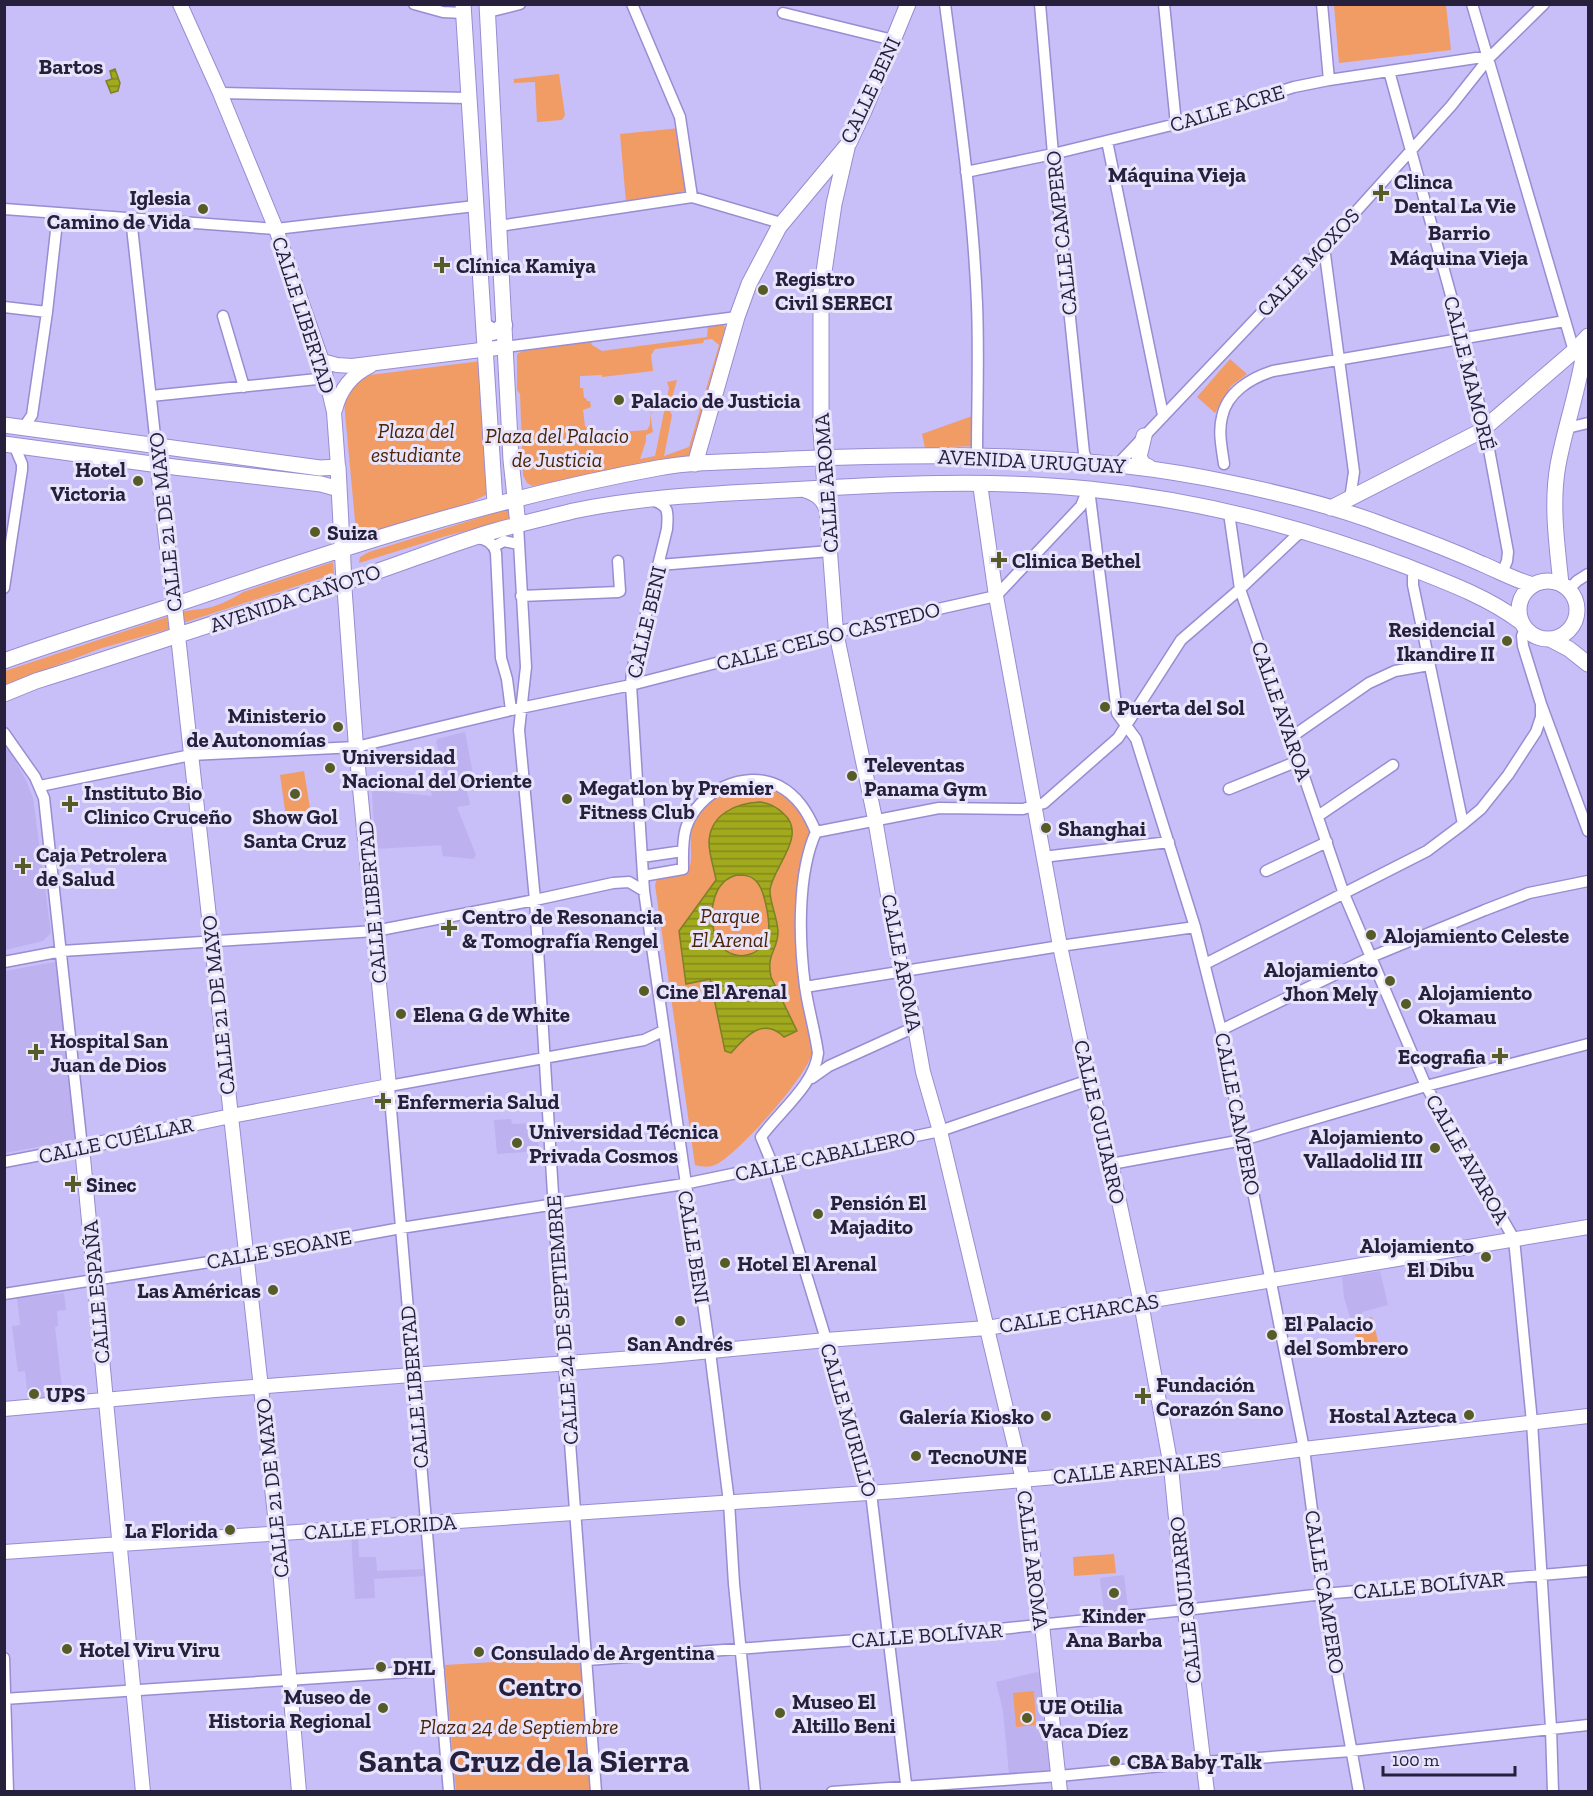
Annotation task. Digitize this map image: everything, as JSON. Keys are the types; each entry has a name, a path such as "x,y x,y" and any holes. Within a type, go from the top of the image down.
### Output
{"main road":[{"name":"CALLE BENI","path":"695,464 736,317 748,284 781,223 849,143 908,4"},
{"path":"487,8 511,460 518,525"},
{"path":"463,9 495,504"},
{"path":"465,42 470,34 476,32 481,34 489,44"},
{"name":"CALLE AROMA","path":"825,488 821,432 821,292 837,194 849,143"},
{"path":"813,185 819,182 826,183 837,194"},
{"path":"484,327 493,332 504,325"},
{"path":"1331,508 1485,428 1587,338"},
{"path":"1550,639 1567,632 1575,622 1577,611 1576,603 1565,587 1554,514 1558,467 1579,386 1587,338"},
{"path":"1550,372 1560,368 1572,370 1578,378 1579,386"},
{"path":"4,425 320,468 338,468"},
{"path":"796,459 811,448 821,432"},
{"path":"1144,436 1139,457 1149,468"},
{"path":"9,444 158,465 321,484 339,489"},
{"name":"CALLE 21 DE MAYO","path":"156,446 178,636"},
{"path":"174,467 168,457 175,448"},
{"name":"AVENIDA URUGUAY","path":"516,498 660,468 695,464 900,455 977,455 1087,460 1149,468 1225,482 1331,508 1381,524 1533,585"},
{"path":"1087,460 1086,483 1089,489"},
{"path":"320,468 324,478 321,484"},
{"name":"CALLE LIBERTAD","path":"338,468 344,582"},
{"name":"AVENIDA URUGUAY","path":"518,525 577,510 667,496 825,488 980,484 1089,489 1146,496 1261,519 1304,531 1417,571 1492,602 1523,625"},
{"path":"802,489 816,494 824,501 827,510"},
{"name":"AVENIDA CAÑOTO","path":"4,661 342,549 516,498"},
{"name":"AVENIDA CAÑOTO","path":"4,694 36,681 344,582 474,537 518,525"},
{"path":"1565,587 1551,581 1533,585 1520,603 1523,625 1532,634 1550,639 1569,649 1588,664"},
{"path":"1577,611 1588,622"}],"street":[{"name":"CALLE LIBERTAD","path":"180,4 276,228 322,361 334,412 338,468"},
{"path":"414,4 443,12 463,9"},
{"path":"487,8 520,4"},
{"path":"632,4 680,117 692,197"},
{"path":"945,4 966,172 977,306 977,455"},
{"name":"CALLE CAMPERO","path":"1040,4 1053,154 1084,453 1087,460"},
{"path":"1164,4 1176,124"},
{"path":"1322,4 1329,80"},
{"path":"1472,4 1490,58 1574,351"},
{"name":"CALLE MOXOS","path":"1118,464 1324,247 1412,150 1490,58 1544,4"},
{"path":"783,13 893,40"},
{"name":"CALLE ACRE","path":"966,172 1053,154 1176,124 1294,87 1476,58 1490,58"},
{"name":"CALLE MAMORÉ","path":"1389,71 1463,339 1485,428 1508,552 1502,573"},
{"path":"220,93 469,98"},
{"path":"1107,141 1163,415"},
{"path":"499,226 692,197 781,223"},
{"path":"4,208 276,228 475,206"},
{"path":"24,427 32,415 58,213"},
{"name":"CALLE 21 DE MAYO","path":"131,218 156,446"},
{"path":"1324,247 1337,360 1354,472 1350,499"},
{"path":"4,307 47,312"},
{"path":"223,316 244,387"},
{"path":"322,361 342,366 375,364 736,317"},
{"path":"1224,464 1222,414 1240,388 1248,381 1273,371 1565,321"},
{"path":"334,412 346,385 359,373 375,364"},
{"path":"151,396 327,378"},
{"path":"1567,428 1588,423"},
{"path":"4,588 22,470 22,464 9,444"},
{"name":"CALLE QUIJARRO","path":"980,484 996,596 1060,946 1141,1303 1171,1467 1185,1610 1207,1791"},
{"name":"CALLE AROMA","path":"825,488 836,632 875,819 901,971 923,1072 940,1131 1023,1480 1060,1791"},
{"path":"996,596 1081,506 1089,489"},
{"name":"CALLE CAMPERO","path":"1089,489 1117,713 1136,739 1206,964 1221,1030 1304,1449 1323,1594 1359,1791"},
{"name":"CALLE BENI","path":"652,499 662,503 667,512 667,530 632,671 631,685 644,891 684,1184 710,1352 729,1502 740,1649 755,1791"},
{"name":"CALLE AVAROA","path":"1229,513 1240,589 1344,894 1426,1086 1514,1239 1532,1422 1553,1791"},
{"name":"CALLE 24 DE SEPTIEMBRE","path":"516,709 526,667 518,525"},
{"path":"643,876 683,869 685,829 690,817 705,798 725,787 750,781 769,782 781,787 802,804 816,832 939,808 1023,809 1044,803 1118,738 1181,640 1304,531"},
{"path":"474,537 483,538 495,546 504,541 518,544"},
{"name":"CALLE 24 DE SEPTIEMBRE","path":"495,546 501,658 516,709 519,729 535,900 564,1363 596,1791"},
{"path":"659,565 830,551"},
{"path":"521,596 618,592 620,591 618,561"},
{"path":"1417,571 1413,577 1413,585 1462,824"},
{"path":"1565,587 1588,574"},
{"name":"CALLE LIBERTAD","path":"344,582 449,1791"},
{"name":"CALLE CELSO CASTEDO","path":"40,786 191,755 357,747 516,709 631,685 836,632 996,596"},
{"path":"1523,625 1523,646 1541,704 1588,831"},
{"name":"CALLE 21 DE MAYO","path":"178,636 248,1256 277,1533 299,1791"},
{"path":"1290,738 1369,683 1395,671 1429,665"},
{"path":"503,667 515,672 526,667"},
{"path":"1206,964 1427,851 1462,824 1481,809 1514,766 1536,732 1541,717 1541,704"},
{"name":"CALLE ESPAÑA","path":"4,733 40,786 44,798 82,1147 143,1791"},
{"path":"1228,789 1298,760"},
{"path":"1318,816 1393,765"},
{"name":"CALLE MURILLO","path":"809,1080 817,1062 818,1053 805,987 802,946 803,879 810,845 816,832"},
{"path":"1043,857 1169,842"},
{"path":"1266,871 1327,842"},
{"path":"642,857 683,851"},
{"path":"1221,1030 1371,957 1529,893 1588,881"},
{"path":"4,962 62,951 375,931 613,883 629,882 644,891"},
{"path":"805,987 1195,927"},
{"name":"CALLE MURILLO","path":"906,1789 871,1493 826,1340 761,1137 809,1080 829,1066 915,1027"},
{"name":"CALLE CUÉLLAR","path":"4,1162 231,1116 644,1040 663,1030"},
{"path":"1111,1164 1243,1140 1426,1086 1588,1044"},
{"name":"CALLE CABALLERO","path":"554,1204 684,1184 940,1131 1089,1080"},
{"name":"CALLE SEOANE","path":"4,1294 248,1256 401,1228 554,1204"},
{"name":"CALLE CHARCAS","path":"4,1409 261,1386 710,1352 826,1340 987,1328 1588,1227"},
{"name":"CALLE ARENALES","path":"576,1514 871,1493 1171,1467 1588,1416"},
{"name":"CALLE FLORIDA","path":"4,1552 576,1514"},
{"name":"CALLE BOLÍVAR","path":"587,1660 1042,1625 1323,1594 1588,1571"},
{"path":"4,1659 8,1791"},
{"path":"6,1699 439,1670"},
{"path":"832,1791 906,1789 1351,1751 1588,1725"}],"shaded area":[{"path":"115,69 120,83 118,91 111,93 106,81 112,79 110,71"},
{"path":"465,732 476,790 467,791 470,805 457,807 476,855 473,859 443,856 441,845 375,849 372,790 432,796 428,779 445,774 437,739"},
{"name":"Caja Petrolera de Salud","path":"4,741 25,778 33,798 51,933 43,941 5,950"},
{"path":"751,803 767,803 779,809 790,823 792,832 791,842 770,890 778,932 770,969 771,977 797,1031 784,1037 769,1028 755,1031 731,1053 725,1051 710,979 686,984 679,931 716,880 709,842 714,824 733,808","holes":["737,875 751,877 759,884 765,900 769,928 766,941 760,948 745,955 729,953 717,941 712,915 718,890 729,878"]},
{"name":"Hospital San Juan de Dios","path":"55,962 59,966 77,1134 75,1140 5,1153 5,971"},
{"name":"Universidad Técnica Privada Cosmos","path":"511,1119 512,1124 537,1123 539,1151 497,1154 494,1120"},
{"path":"1380,1271 1388,1305 1362,1312 1364,1319 1372,1317 1380,1349 1361,1354 1344,1297 1342,1277"},
{"path":"64,1293 66,1310 57,1311 58,1326 55,1327 63,1396 28,1400 25,1371 18,1372 12,1326 20,1325 17,1298"},
{"path":"351,1533 358,1533 359,1557 376,1557 377,1571 424,1569 424,1576 374,1579 375,1598 355,1599"},
{"name":"Kinder Ana Barba","path":"1124,1575 1128,1608 1104,1611 1100,1578"},
{"name":"UE Otilia Vaca Díez","path":"1037,1672 1044,1677 1055,1766 1050,1771 1009,1774 1003,1711 996,1682"}],"green space":[{"path":"1334,5 1446,5 1451,50 1339,63"},
{"path":"559,74 565,115 562,120 537,122 535,82 514,83 514,79"},
{"path":"680,128 688,190 681,194 626,202 620,134"},
{"name":"Plaza del Palacio de Justicia","path":"723,325 727,329 691,457 532,486 527,483 523,475 517,354 523,351 591,342 602,351 707,337 708,326","holes":["712,339 719,345 689,447 664,456 672,415 669,409 677,380 667,382 669,388 655,456 640,459 646,435 653,432 650,414 650,425 647,430 595,434 585,426 583,410 591,407 590,401 584,398 583,388 580,388 580,376 602,375 602,377 653,371 651,355 655,349 703,343 704,340"]},
{"path":"1230,359 1247,374 1231,386 1215,413 1197,397"},
{"name":"Plaza del estudiante","path":"481,361 488,494 450,512 357,542 344,402 351,386 370,375"},
{"path":"975,415 975,446 925,448 922,434"},
{"path":"514,504 514,519 446,536 359,563 360,557 369,552 504,510"},
{"path":"333,562 334,574 183,623 182,612 213,607 243,592"},
{"path":"167,617 169,629 102,648 5,685 5,671"},
{"name":"Show Gol Santa Cruz","path":"304,771 311,814 286,817 280,775"},
{"name":"Parque El Arenal","path":"759,784 783,794 810,824 809,838 801,857 799,877 812,1054 797,1080 771,1114 741,1145 717,1164 709,1167 701,1166 695,1165 655,885 657,879 688,873 693,824 705,805 724,792"},
{"path":"1372,1317 1380,1349 1361,1354 1352,1323"},
{"path":"1114,1554 1116,1573 1074,1576 1073,1557"},
{"name":"Plaza 24 de Septiembre","path":"580,1653 591,1791 456,1791 445,1665 575,1657"},
{"path":"1034,1691 1036,1725 1016,1727 1013,1693"}],"place":[{"name":"Clinca Dental La Vie","path":"1381,193"},
{"name":"Iglesia Camino de Vida","path":"203,209"},
{"name":"Clínica Kamiya","path":"442,265"},
{"name":"Registro Civil SERECI","path":"763,290"},
{"name":"Palacio de Justicia","path":"619,400"},
{"name":"Hotel Victoria","path":"138,481"},
{"name":"Suiza","path":"315,532"},
{"name":"Clinica Bethel","path":"999,560"},
{"name":"Residencial Ikandire II","path":"1507,641"},
{"name":"Puerta del Sol","path":"1105,707"},
{"name":"Ministerio de Autonomías","path":"338,727"},
{"name":"Universidad Nacional del Oriente","path":"330,768"},
{"name":"Televentas Panama Gym","path":"852,776"},
{"name":"Show Gol Santa Cruz","path":"295,794"},
{"name":"Megatlon by Premier Fitness Club","path":"567,799"},
{"name":"Instituto Bio Clinico Cruceño","path":"70,804"},
{"name":"Shanghai","path":"1046,828"},
{"name":"Caja Petrolera de Salud","path":"23,866"},
{"name":"Centro de Resonancia & Tomografía Rengel","path":"449,928"},
{"name":"Alojamiento Celeste","path":"1371,935"},
{"name":"Alojamiento Jhon Mely","path":"1390,981"},
{"name":"Cine El Arenal","path":"644,991"},
{"name":"Alojamiento Okamau","path":"1406,1004"},
{"name":"Elena G de White","path":"401,1014"},
{"name":"Hospital San Juan de Dios","path":"36,1052"},
{"name":"Ecografia","path":"1500,1056"},
{"name":"Enfermeria Salud","path":"383,1101"},
{"name":"Universidad Técnica Privada Cosmos","path":"517,1143"},
{"name":"Alojamiento Valladolid III","path":"1435,1148"},
{"name":"Sinec","path":"73,1184"},
{"name":"Pensión El Majadito","path":"818,1214"},
{"name":"Alojamiento El Dibu","path":"1486,1257"},
{"name":"Hotel El Arenal","path":"725,1263"},
{"name":"Las Américas","path":"273,1290"},
{"name":"San Andrés","path":"680,1321"},
{"name":"El Palacio del Sombrero","path":"1272,1335"},
{"name":"UPS","path":"34,1394"},
{"name":"Fundación Corazón Sano","path":"1143,1396"},
{"name":"Hostal Azteca","path":"1469,1415"},
{"name":"Galería Kiosko","path":"1046,1416"},
{"name":"TecnoUNE","path":"916,1456"},
{"name":"La Florida","path":"230,1530"},
{"name":"Kinder Ana Barba","path":"1114,1593"},
{"name":"Hotel Viru Viru","path":"67,1649"},
{"name":"Consulado de Argentina","path":"479,1652"},
{"name":"DHL","path":"381,1667"},
{"name":"Museo de Historia Regional","path":"383,1708"},
{"name":"Museo El Altillo Beni","path":"780,1713"},
{"name":"UE Otilia Vaca Díez","path":"1027,1718"},
{"name":"CBA Baby Talk","path":"1115,1761"}],"district":[{"name":"Bartos","path":"71,66"},
{"name":"Máquina Vieja","path":"1177,174"},
{"name":"Barrio Máquina Vieja","path":"1459,244"},
{"name":"Centro","path":"540,1687"},
{"name":"Santa Cruz de la Sierra","path":"524,1760"}]}
